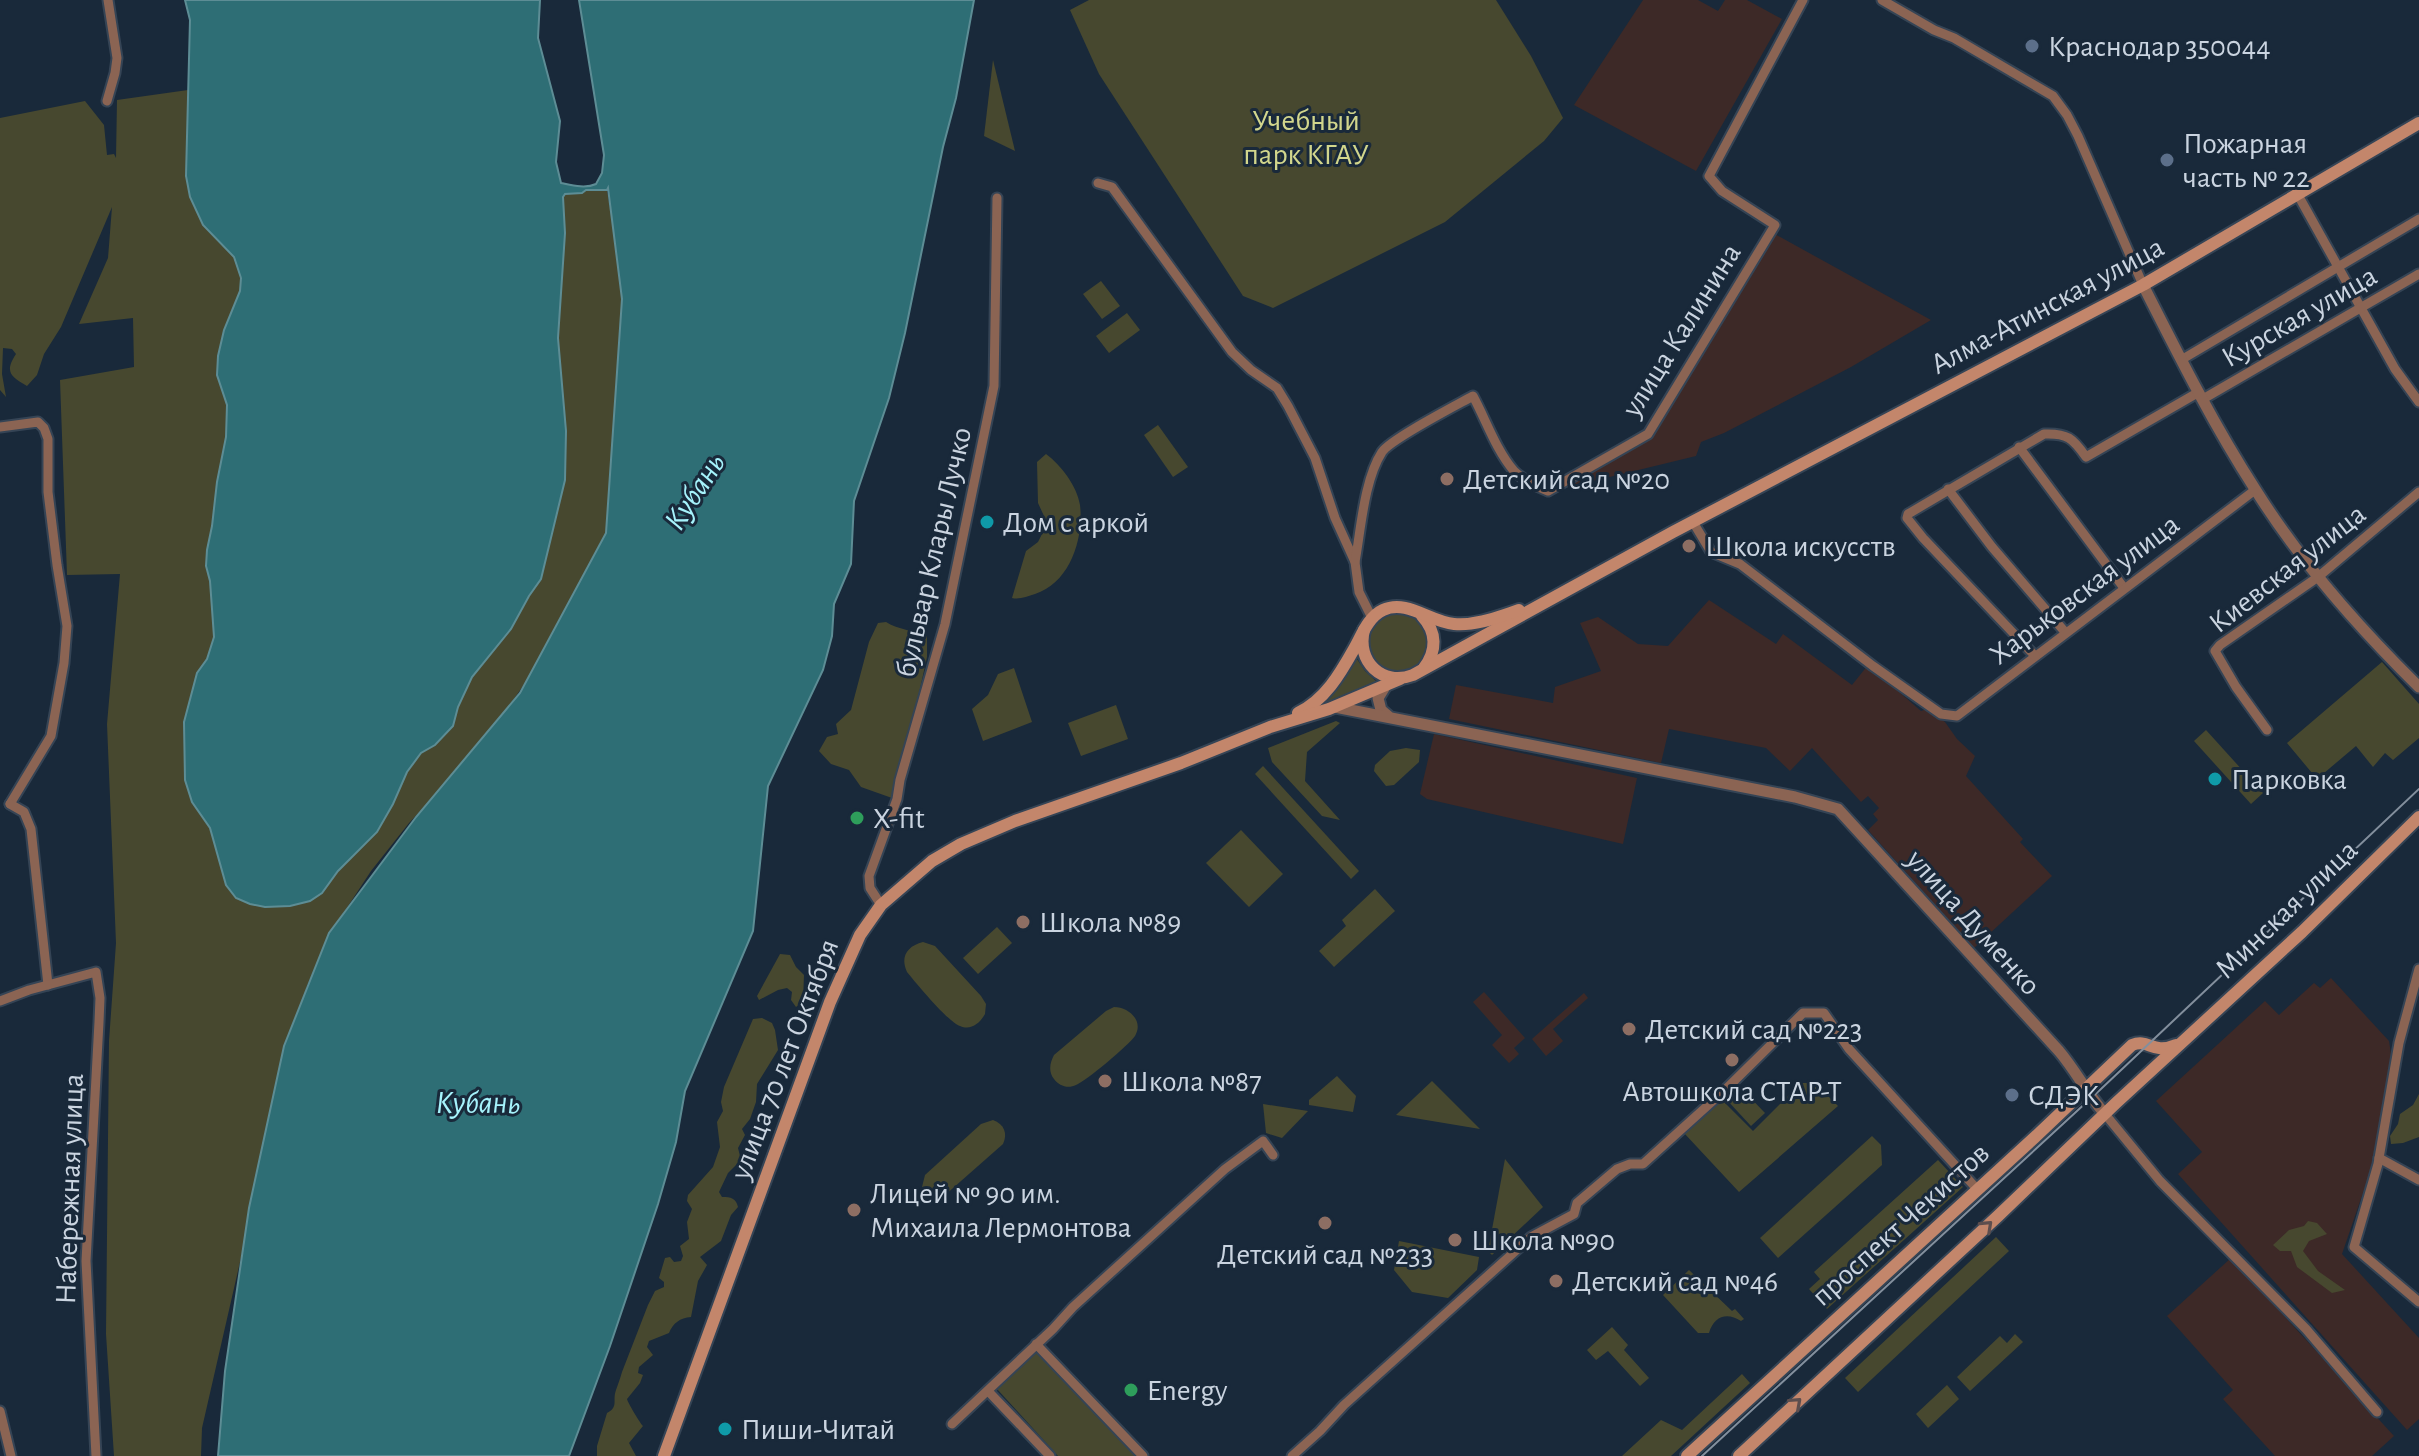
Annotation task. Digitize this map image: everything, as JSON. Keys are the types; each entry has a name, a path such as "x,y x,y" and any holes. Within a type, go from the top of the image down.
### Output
{"main road":[{"name":"Алма-Атинская улица","path":"1400,679 2143,285 2419,123"},
{"name":"Алма-Атинская улица","path":"1372,618 1390,608 1400,607 1439,622 1468,625 1547,601"},
{"path":"1413,610 1427,622 1434,638 1432,655 1421,670"},
{"path":"1270,727 1319,699 1335,680 1372,618"},
{"path":"1364,630 1362,648 1369,664 1382,675 1400,679"},
{"name":"улица 70 лет Октября","path":"664,1456 830,1002 860,935 881,905 932,861 961,844 1270,727 1332,708 1400,679"},
{"path":"1319,699 1320,707 1332,708"},
{"name":"Минская улица","path":"2189,1037 2419,817"},
{"name":"проспект Чекистов","path":"1687,1456 2132,1045 2141,1043 2164,1049 2189,1037"},
{"name":"проспект Чекистов","path":"1739,1456 2189,1037"},
{"name":"проспект Чекистов","path":"2141,1080 2152,1065 2153,1047"}],"street":[{"path":"107,101 117,58 108,0"},
{"name":"улица Калинина","path":"1355,562 1369,487 1382,452 1387,446 1473,396 1516,473 1548,491 1648,434 1775,225 1722,191 1709,176 1803,0"},
{"path":"1882,0 2053,96 2078,136 2143,285 2181,360 2255,490 2318,577 2419,687"},
{"path":"1098,183 1112,187 1232,352 1277,388 1315,458 1335,518 1355,562 1359,592 1372,618"},
{"path":"2298,195 2395,369 2419,402"},
{"name":"бульвар Клары Лучко","path":"881,905 870,888 869,876 897,799 945,624 994,386 997,198"},
{"path":"2181,360 2419,219"},
{"name":"Курская улица","path":"2019,447 2044,434 2062,433 2076,443 2086,457 2362,309 2419,274"},
{"path":"0,427 38,422 48,439 48,492 67,626 51,736 5,805 24,812 31,829 48,985 0,1001"},
{"path":"2035,656 1923,538 1907,516 2019,447 2124,588"},
{"path":"1948,489 1992,547 2065,632"},
{"name":"Харьковская улица","path":"1693,522 1711,552 1740,564 1941,714 1957,716 2255,490"},
{"name":"Киевская улица","path":"2267,730 2215,651 2318,577 2419,492"},
{"path":"1386,685 1378,698 1381,710 1388,717"},
{"name":"улица Думенко","path":"1332,708 1804,799 1838,809 2059,1051 2094,1102 2160,1181 2306,1329 2377,1412"},
{"path":"2419,969 2416,994 2399,1043 2379,1158 2354,1247 2419,1302"},
{"name":"Набережная улица","path":"48,985 96,972 100,998 86,1261 96,1456"},
{"path":"1292,1456 1353,1396 1531,1237 1574,1214 1577,1203 1617,1169 1630,1164 1643,1164 1726,1089 1803,1013 1824,1013 1849,1049 1977,1189"},
{"path":"952,1424 1073,1307 1225,1169 1263,1141 1273,1155"},
{"path":"2379,1158 2419,1180"},
{"path":"1036,1344 1143,1456"},
{"path":"988,1391 1050,1456"},
{"path":"0,1411 11,1456"}],"shaded area":[{"path":"1643,0 1698,0 1718,11 1725,0 1747,0 1782,19 1696,171 1574,105"},
{"path":"1771,232 1931,320 1851,367 1701,442 1696,456 1552,491 1651,436"},
{"path":"1709,600 1776,644 1783,634 1852,685 1868,665 1921,711 1927,709 1945,722 1975,756 1966,776 2052,876 1974,948 1868,830 1878,820 1873,814 1879,808 1868,796 1861,802 1812,748 1790,771 1766,748 1669,729 1661,763 1449,719 1456,685 1553,703 1555,687 1601,671 1580,623 1598,617 1638,644 1668,646"},
{"path":"1434,734 1637,778 1623,844 1427,799 1420,794"},
{"path":"2331,978 2389,1041 2392,1060 2377,1152 2342,1254 2419,1338 2419,1419 2407,1430 2178,1174 2202,1152 2156,1101 2265,1001 2279,1015 2314,983 2320,988"},
{"path":"1484,992 1525,1038 1514,1048 1519,1054 1509,1063 1492,1045 1502,1035 1473,1002"},
{"path":"1584,993 1588,998 1553,1029 1563,1041 1546,1056 1532,1039"},
{"path":"2231,1258 2394,1436 2372,1456 2275,1456 2223,1399 2233,1390 2167,1316"}],"green space":[{"name":"Учебный парк КГАУ","path":"1089,0 1496,0 1531,56 1563,118 1544,141 1445,222 1273,308 1243,296 1099,74 1070,10"},
{"path":"993,60 1015,151 984,136"},
{"path":"188,90 186,176 220,243 234,257 241,278 217,375 227,405 226,437 206,566 214,637 207,659 197,673 184,722 185,780 192,802 210,828 226,885 322,893 338,871 377,832 407,772 421,753 435,745 453,726 472,677 511,629 541,579 565,480 566,431 558,338 565,233 563,197 565,194 591,190 607,190 621,274 625,355 617,511 530,676 477,752 409,823 371,871 333,929 307,986 270,1131 202,1428 201,1456 114,1456 106,1334 109,1041 116,943 107,724 120,574 67,575 60,380 134,367 133,318 79,324 108,258 112,207 37,375 27,386 17,380 10,370 16,354 12,349 3,348 2,374 6,397 0,390 0,118 85,101 104,125 107,155 114,154 116,158 117,100"},
{"path":"1101,281 1120,306 1102,319 1083,294"},
{"path":"1127,313 1140,330 1109,353 1096,336"},
{"path":"1158,425 1188,467 1173,477 1144,435"},
{"path":"1046,454 1068,476 1076,491 1081,518 1077,545 1066,570 1057,580 1035,594 1012,598 1026,551 1038,542 1044,530 1044,516 1038,503 1037,462"},
{"path":"1398,613 1419,622 1428,643 1419,664 1398,673 1377,664 1368,643 1377,622"},
{"path":"886,622 927,636 927,657 903,766 892,798 861,787 849,770 831,764 819,751 827,737 838,734 836,724 851,710 869,642 878,623"},
{"path":"1357,659 1376,685 1326,704 1326,700"},
{"path":"2382,662 2419,704 2419,738 2393,760 2385,753 2373,767 2356,746 2317,779 2287,743"},
{"path":"1014,668 1032,722 983,741 972,709 988,695 998,674"},
{"path":"1116,705 1128,739 1081,756 1068,723"},
{"path":"1336,721 1340,723 1307,752 1305,781 1340,820 1322,816 1272,762 1268,748"},
{"path":"2206,730 2263,793 2251,804 2194,741"},
{"path":"1406,748 1420,750 1419,762 1394,785 1386,786 1374,771 1375,765 1390,751"},
{"path":"1263,766 1359,871 1351,879 1255,774"},
{"path":"1241,830 1283,874 1249,907 1206,863"},
{"path":"1375,889 1395,911 1334,967 1319,951 1346,926 1342,920"},
{"path":"997,927 1012,943 978,974 963,958"},
{"path":"923,942 935,946 981,996 986,1004 985,1014 975,1025 968,1028 955,1023 907,972 904,962 906,953"},
{"path":"780,954 790,955 804,975 803,1001 796,1007 791,1000 792,992 787,988 759,1000 757,996"},
{"path":"1114,1007 1125,1009 1134,1016 1138,1025 1135,1036 1081,1082 1070,1087 1058,1083 1050,1070 1054,1055"},
{"path":"762,1018 772,1023 778,1050 757,1084 756,1102 750,1119 742,1129 745,1135 738,1148 741,1160 728,1173 719,1192 722,1197 734,1200 738,1207 731,1215 721,1241 700,1257 707,1265 698,1281 691,1317 677,1322 669,1333 649,1341 647,1347 653,1355 639,1367 638,1373 643,1375 640,1383 627,1399 643,1426 629,1443 636,1456 597,1456 607,1413 614,1406 622,1372 648,1305 655,1291 664,1287 664,1282 659,1278 665,1258 681,1261 680,1246 689,1239 687,1222 692,1209 687,1201 688,1195 713,1167 720,1147 717,1122 723,1111 724,1087 753,1019"},
{"path":"1337,1076 1356,1096 1353,1112 1309,1105 1309,1100"},
{"path":"1432,1081 1480,1129 1396,1115"},
{"path":"1801,1083 1815,1083 1838,1106 1739,1192 1684,1133 1721,1099 1753,1131"},
{"path":"1740,1087 1765,1113 1751,1126 1726,1099"},
{"path":"2419,1094 2419,1137 2391,1144 2390,1136 2400,1114 2413,1105"},
{"path":"1263,1104 1308,1111 1282,1138 1266,1133"},
{"path":"993,1120 1004,1129 1003,1144 944,1196 928,1196 922,1187 925,1175 981,1124"},
{"path":"1872,1136 1881,1145 1882,1165 1778,1258 1760,1238"},
{"path":"1505,1159 1543,1207 1492,1255 1488,1251"},
{"path":"1938,1160 1963,1187 1827,1309 1809,1289 1820,1279 1814,1272"},
{"path":"2308,1221 2317,1223 2327,1234 2309,1241 2303,1251 2318,1271 2345,1290 2332,1293 2297,1267 2291,1251 2280,1251 2273,1245 2289,1230 2304,1226"},
{"path":"1996,1237 2009,1251 1858,1392 1845,1378"},
{"path":"1399,1241 1479,1257 1477,1270 1448,1298 1412,1292 1394,1270"},
{"path":"1689,1270 1744,1319 1722,1317 1714,1323 1709,1333 1698,1333 1663,1295"},
{"path":"1612,1327 1628,1345 1624,1350 1649,1378 1640,1386 1608,1351 1596,1360 1587,1350"},
{"path":"2015,1334 2023,1342 1970,1391 1957,1377 2000,1336 2007,1343"},
{"path":"1037,1351 1136,1456 1058,1456 997,1389"},
{"path":"1742,1374 1750,1383 1671,1456 1622,1456 1661,1420 1682,1430"},
{"path":"1947,1385 1959,1399 1928,1428 1916,1414"}],"water":[{"name":"Кубань","path":"185,0 540,0 538,38 560,121 556,162 561,183 583,186 596,184 602,173 604,155 579,0 974,0 905,333 889,398 854,501 851,564 834,604 832,636 823,670 768,786 753,931 685,1091 676,1142 658,1204 569,1456 218,1456 225,1371 249,1208 284,1046 329,933 416,817 520,693 606,533 622,299 608,188 565,194 563,197 565,233 558,338 566,431 565,480 541,579 511,629 472,677 453,726 435,745 421,753 407,772 377,832 338,871 322,893 310,901 290,906 265,907 236,898 226,885 210,828 192,802 185,780 184,722 197,673 207,659 214,637 206,566 226,437 227,405 217,375 218,356 224,330 240,291 241,278 234,257 203,225 190,197 186,176 190,20"}],"tram line":[{"path":"1702,1456 2102,1088 2419,789"}],"place":[{"name":"Краснодар 350044","path":"2032,46"},
{"name":"Пожарная часть № 22","path":"2167,160"},
{"name":"Детский сад №20","path":"1447,479"},
{"name":"Дом с аркой","path":"987,522"},
{"name":"Школа искусств","path":"1689,546"},
{"name":"Парковка","path":"2215,779"},
{"name":"X-fit","path":"857,818"},
{"name":"Школа №89","path":"1023,922"},
{"name":"Детский сад №223","path":"1629,1029"},
{"name":"Автошкола СТАР-Т","path":"1732,1060"},
{"name":"Школа №87","path":"1105,1081"},
{"name":"СДЭК","path":"2012,1095"},
{"name":"Лицей № 90 им. Михаила Лермонтова","path":"854,1210"},
{"name":"Детский сад №233","path":"1325,1223"},
{"name":"Школа №90","path":"1455,1240"},
{"name":"Детский сад №46","path":"1556,1281"},
{"name":"Energy","path":"1131,1390"},
{"name":"Пиши-Читай","path":"725,1429"}]}
